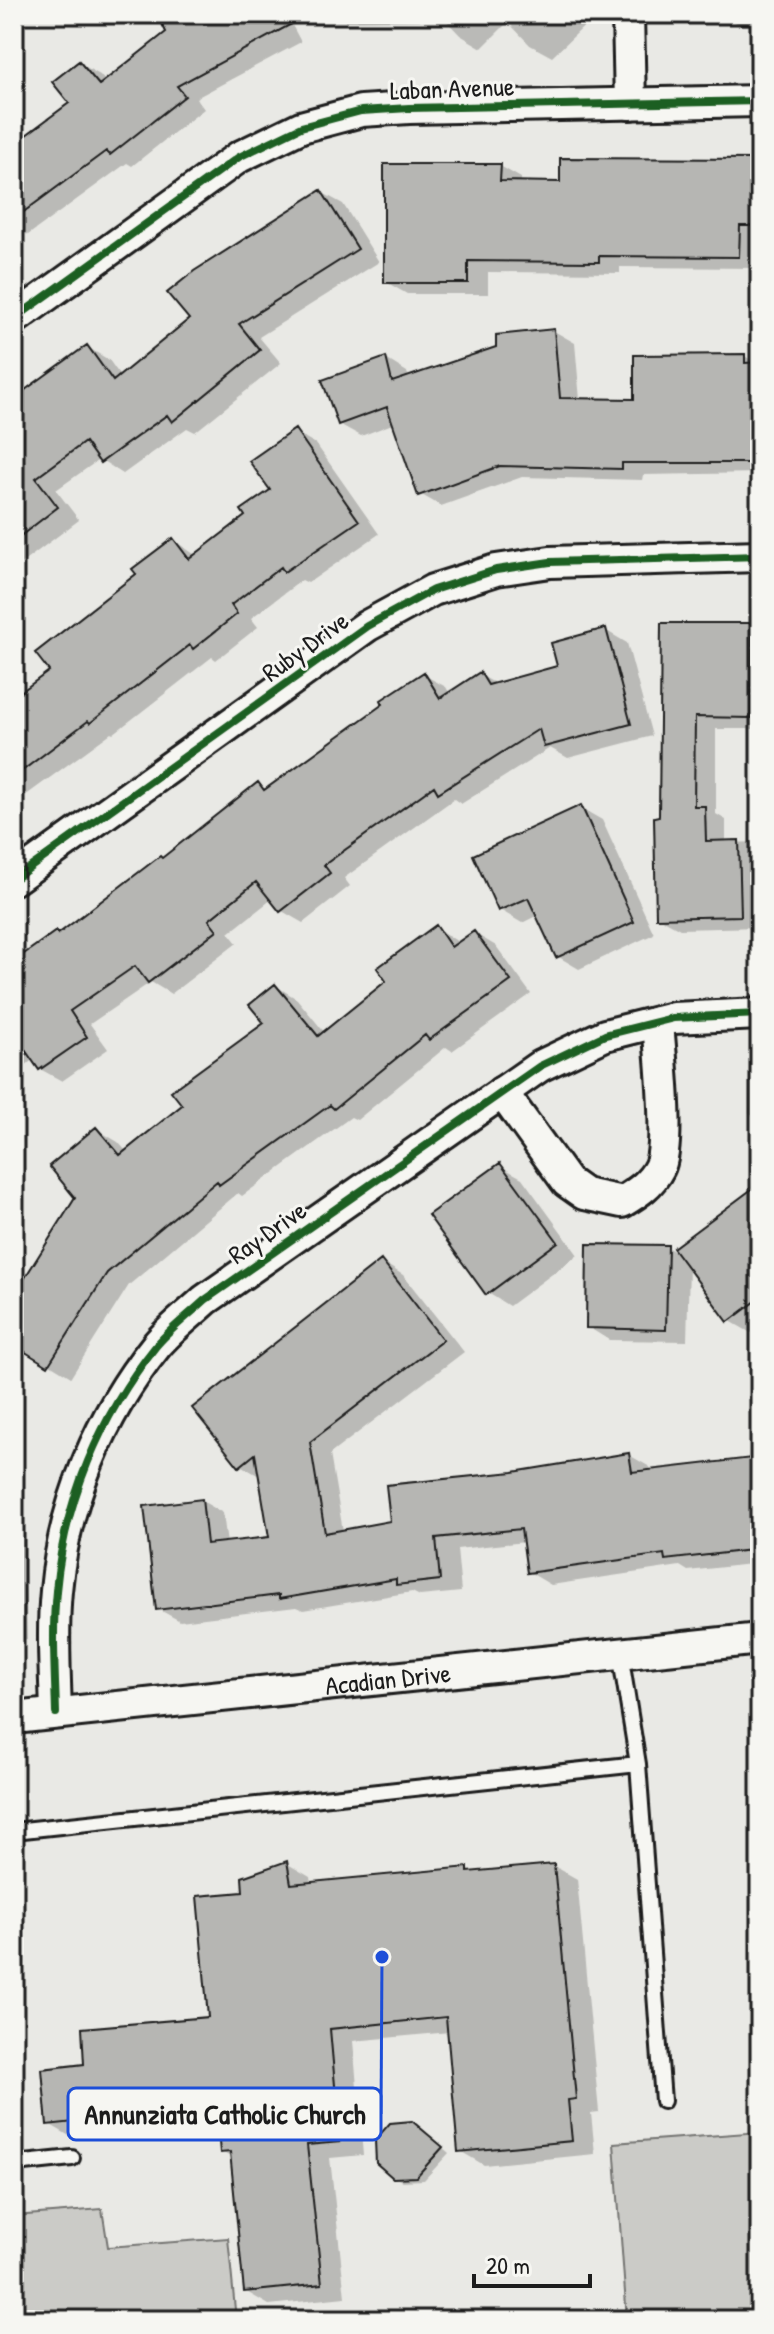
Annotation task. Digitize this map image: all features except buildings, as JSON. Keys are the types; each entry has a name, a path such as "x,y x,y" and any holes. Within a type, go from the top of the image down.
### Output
{"street":[{"path":"628,14 630,104"},
{"name":"Laban Avenue","path":"14,319 239,157 301,127 361,111 760,101"},
{"name":"Ruby Drive","path":"14,879 367,626 433,590 496,570 550,562 760,556"},
{"name":"Ray Drive","path":"56,1713 55,1592 70,1511 95,1441 130,1381 158,1343 205,1300 540,1066 605,1035 673,1018 760,1014"},
{"path":"502,1092 567,1182 584,1194 622,1202 643,1189 659,1167 665,1143 658,1022"},
{"name":"Acadian Drive","path":"14,1718 760,1639"}],"lane":[{"path":"620,1653 638,1764 663,2101"},
{"path":"14,1831 638,1764"},
{"path":"14,2155 15,2164 72,2158"}],"shaded area":[{"path":"760,2132 760,2320 627,2320 614,2143"},
{"path":"102,2209 108,2247 228,2238 236,2320 14,2320 14,2216"}],"cycle path":[{"path":"14,319 239,157 301,127 361,111 409,108 760,101"},
{"path":"14,879 367,626 433,590 496,570 550,562 760,556"},
{"path":"56,1713 56,1591 60,1558 76,1493 118,1401 167,1334 205,1300 540,1066 605,1035 673,1018 760,1014"}],"place":[{"name":"Annunziata Catholic Church","path":"382,1957"}]}
